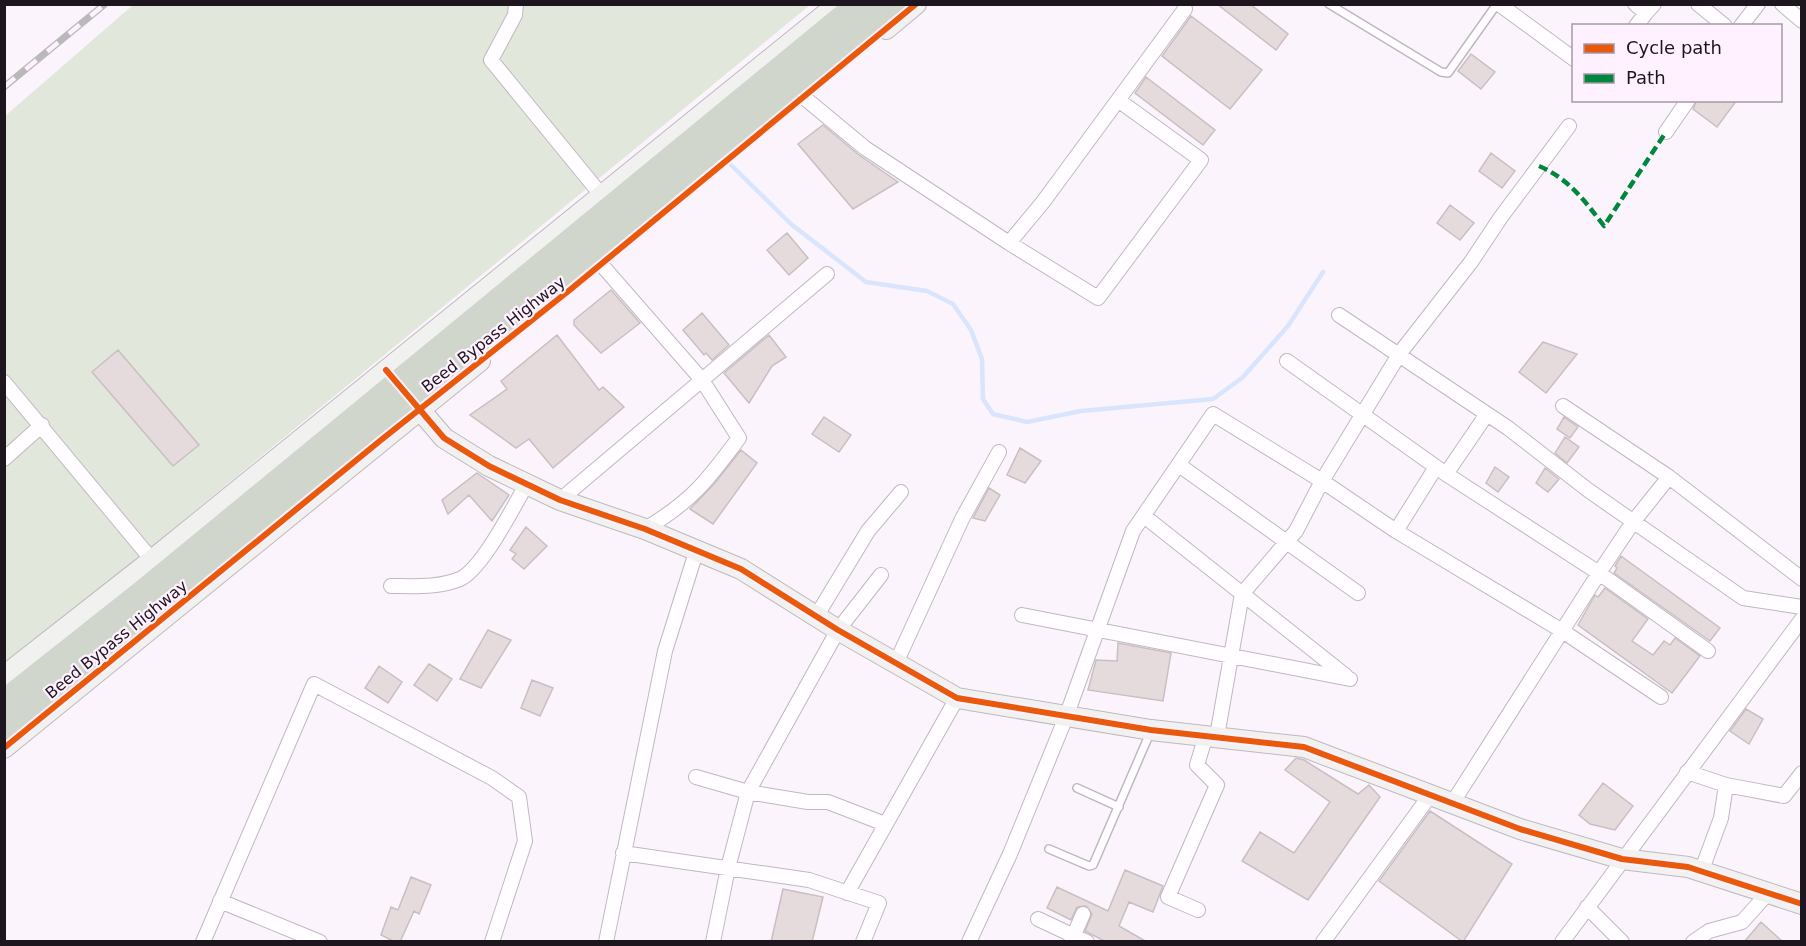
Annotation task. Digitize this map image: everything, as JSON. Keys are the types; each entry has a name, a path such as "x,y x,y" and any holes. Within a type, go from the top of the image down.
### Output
{"highway":[{"name":"Beed Bypass Highway","path":"4,730 404,390 607,202 799,45 860,4"},
{"name":"Beed Bypass Highway","path":"4,703 404,390 501,331 597,259 800,93 897,4"}],"street":[{"path":"516,4 515,15 491,60 607,202"},
{"path":"799,45 838,4"},
{"path":"916,4 800,93 865,148 1009,243 1098,298 1200,160 1118,100"},
{"path":"1498,4 1572,58"},
{"path":"1698,4 1723,24"},
{"path":"1743,24 1758,4"},
{"path":"1782,4 1802,21"},
{"path":"1637,24 1645,7"},
{"path":"1009,243 1185,9"},
{"path":"1666,132 1687,102"},
{"path":"1198,910 1168,897 1217,785 1197,765 1212,736 1233,655 1242,594 1296,531 1322,481 1400,353 1471,262 1501,216 1569,126"},
{"path":"597,259 702,380 739,438 703,486 676,510 645,529"},
{"path":"560,500 826,274"},
{"path":"1339,315 1400,353 1633,522 1743,598 1802,607"},
{"path":"1287,361 1441,470 1599,573 1708,651"},
{"path":"4,382 152,560"},
{"path":"404,390 444,438 526,485 560,500 697,549 741,569 838,630 957,698 1151,730 1304,747 1520,829 1622,859 1688,867 1802,904"},
{"path":"4,676 152,560 404,390"},
{"path":"4,748 404,390"},
{"path":"1563,406 1669,477 1802,579"},
{"path":"969,942 1010,854 1066,717 1133,531 1213,414 1322,481 1396,531 1564,632 1660,697"},
{"path":"1396,531 1441,470 1487,414"},
{"path":"4,459 42,425"},
{"path":"896,663 962,519 999,452"},
{"path":"1179,465 1358,593"},
{"path":"1453,802 1564,632 1599,573 1633,522 1669,477"},
{"path":"391,586 438,585 462,578 488,550 526,485"},
{"path":"816,615 868,531 901,492"},
{"path":"1022,615 1350,679 1144,516"},
{"path":"606,942 664,651 697,549"},
{"path":"713,942 728,868 748,792 838,630 880,575"},
{"path":"1562,942 1802,619"},
{"path":"203,942 314,684 492,778 519,797 525,841 492,942"},
{"path":"847,892 957,698"},
{"path":"1687,772 1726,785 1784,796 1802,773"},
{"path":"696,777 748,792 808,802 828,802 885,824"},
{"path":"1701,872 1720,818 1726,785"},
{"path":"1323,942 1431,794"},
{"path":"623,854 809,880 879,903 863,942"},
{"path":"1693,942 1708,931 1742,922 1769,892"},
{"path":"220,901 318,941"},
{"path":"1587,907 1622,942"},
{"path":"1073,938 1083,914"},
{"path":"1038,919 1073,938 1087,942"}],"lane":[{"path":"1329,4 1441,72 1448,73 1498,4"},
{"path":"1049,849 1089,867 1093,865 1151,730"},
{"path":"1077,788 1119,807"}],"shaded area":[{"path":"133,5 810,5 5,667 5,116"}],"building":[{"path":"1217,4 1250,4 1288,34 1276,50"},
{"path":"1191,16 1262,70 1230,109 1162,56"},
{"path":"1471,54 1495,72 1481,89 1458,71"},
{"path":"1146,77 1215,130 1203,145 1135,93"},
{"path":"1696,102 1736,102 1717,127 1693,109"},
{"path":"823,125 859,155 898,182 853,209 798,144"},
{"path":"1491,153 1515,171 1502,188 1479,171"},
{"path":"1450,205 1474,223 1460,240 1437,223"},
{"path":"787,233 808,258 789,275 767,250"},
{"path":"611,290 640,323 601,353 574,325 574,320"},
{"path":"702,313 729,345 712,360 706,353 704,355 683,330"},
{"path":"557,335 599,390 603,387 624,407 553,468 529,439 516,448 470,415 507,389 501,381"},
{"path":"769,335 786,357 772,366 749,403 724,373"},
{"path":"1543,342 1577,354 1546,393 1519,372"},
{"path":"118,350 199,445 173,466 92,372"},
{"path":"824,417 851,435 839,452 812,434"},
{"path":"1564,417 1578,427 1570,438 1557,429"},
{"path":"1565,437 1579,447 1567,463 1555,453"},
{"path":"1020,448 1041,461 1025,483 1007,475"},
{"path":"741,450 757,463 713,524 690,509 714,484"},
{"path":"1495,467 1509,477 1498,492 1486,483"},
{"path":"1545,468 1559,479 1548,492 1536,483"},
{"path":"477,473 509,495 492,521 469,495 448,514 442,500"},
{"path":"989,488 1000,495 985,521 973,518"},
{"path":"526,527 547,546 524,569 512,559 516,554 510,550"},
{"path":"1621,556 1720,628 1710,641 1614,573"},
{"path":"1605,588 1648,619 1632,641 1653,655 1664,641 1670,645 1675,638 1700,656 1672,693 1578,625 1595,595 1598,597"},
{"path":"488,630 511,640 481,688 460,679"},
{"path":"1118,643 1171,653 1163,701 1088,690 1096,660 1117,661"},
{"path":"429,664 452,679 437,701 414,685"},
{"path":"379,666 402,682 388,703 365,688"},
{"path":"532,680 553,688 540,716 521,708"},
{"path":"1746,709 1763,719 1749,744 1730,731"},
{"path":"1296,758 1304,760 1358,794 1369,785 1380,797 1308,900 1242,861 1260,832 1294,853 1330,802 1285,770"},
{"path":"1603,783 1633,806 1615,830 1590,824 1579,815"},
{"path":"1430,811 1512,864 1463,942 1379,881"},
{"path":"1125,870 1163,886 1153,912 1129,902 1119,926 1147,942 1106,942 1085,931 1092,914 1086,906 1077,907 1071,920 1047,908 1057,887 1108,911"},
{"path":"411,877 431,885 419,914 414,911 400,942 395,942 381,935 391,907 398,910"},
{"path":"783,889 823,897 812,942 771,942"},
{"path":"1761,922 1783,942 1744,942"}],"waterway":[{"path":"729,163 791,224 866,282 927,291 953,304 971,330 982,359 983,399 993,414 1027,422 1081,411 1213,399 1242,378 1288,326 1323,272"}],"railway":[{"path":"4,87 105,4"}],"marked path":[{"path":"1539,166 1567,184 1583,199 1604,226 1666,132"}],"cycle path":[{"path":"4,748 381,440 571,289 916,4"},
{"path":"386,370 444,438 489,466 560,500 645,529 741,569 838,630 957,698 1151,730 1304,747 1520,829 1622,859 1688,867 1802,904"}]}
